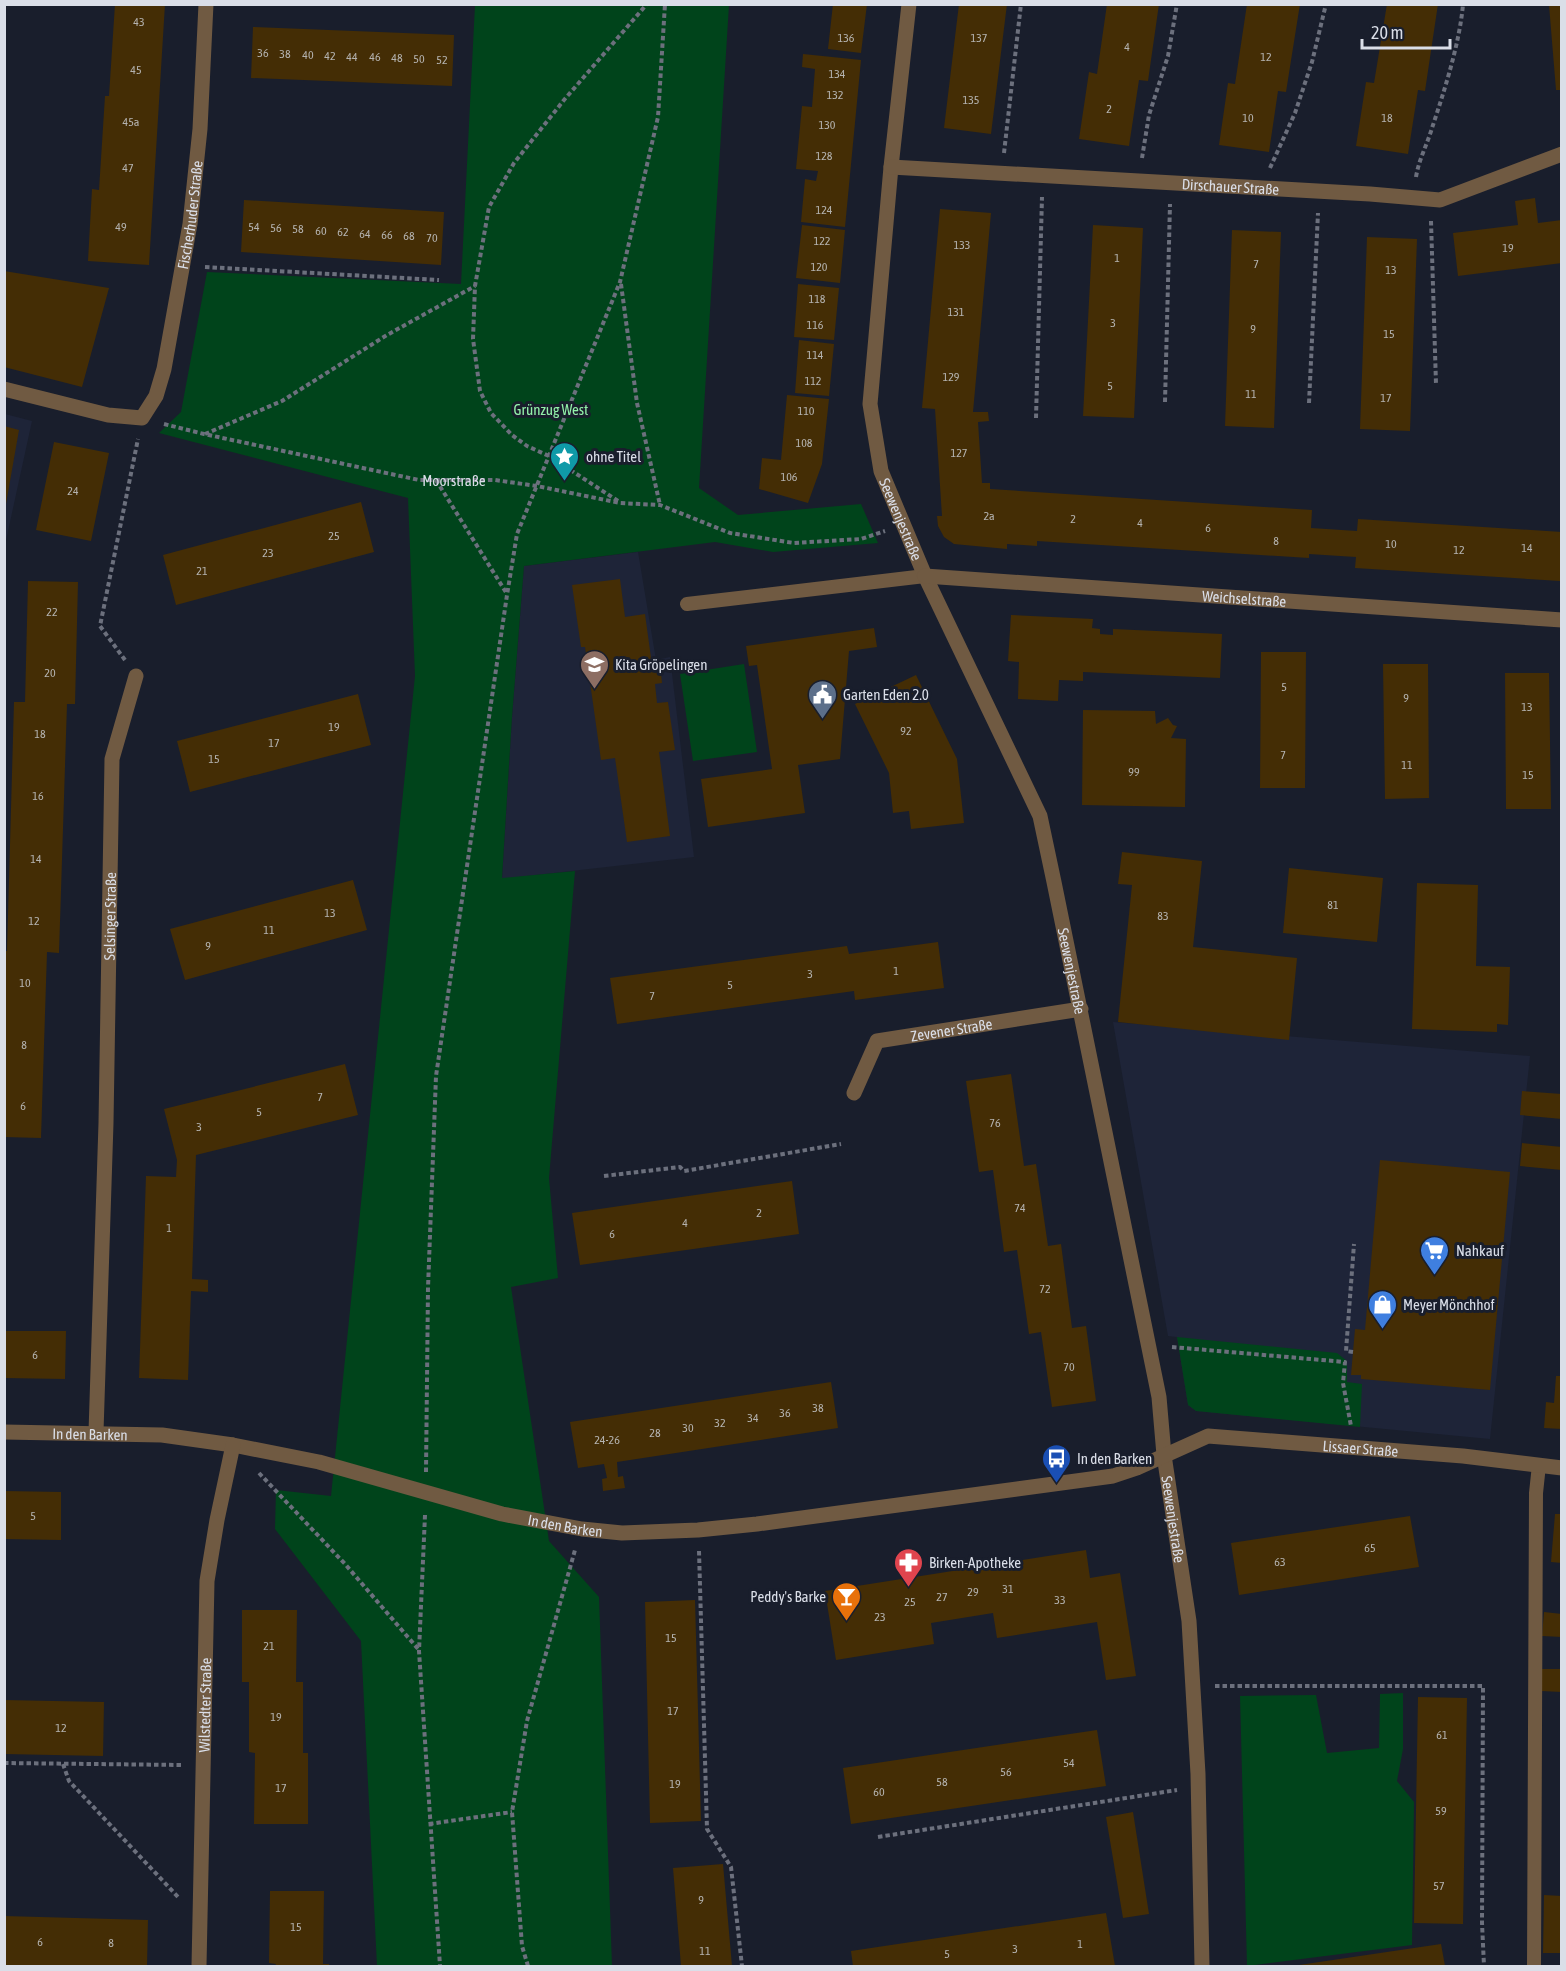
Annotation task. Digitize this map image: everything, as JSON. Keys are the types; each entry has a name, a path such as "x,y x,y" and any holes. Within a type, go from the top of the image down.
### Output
{"street":[{"name":"Fischerhuder Straße","path":"142,418 156,396 164,369 183,267 196,172 206,4"},
{"name":"Seewenjestraße","path":"909,4 891,167 870,404 880,471 925,576 1040,816 1159,1397 1164,1455 1189,1621 1198,1786 1202,1966"},
{"name":"Dirschauer Straße","path":"891,167 1440,200 1562,154"},
{"path":"4,389 108,416 142,418"},
{"name":"Weichselstraße","path":"925,576 1562,620"},
{"name":"Selsinger Straße","path":"96,1432 106,1112 112,759 136,676"},
{"name":"Zevener Straße","path":"854,1093 877,1041 1081,1009"},
{"name":"In den Barken","path":"4,1432 162,1435 233,1445 319,1462 502,1514 582,1529 622,1533 698,1530 757,1524 1113,1476 1164,1455"},
{"name":"Lissaer Straße","path":"1164,1455 1208,1436 1463,1456 1562,1468"},
{"name":"Wilstedter Straße","path":"200,1966 207,1581 233,1445"}],"lane":[{"path":"687,604 925,576"},
{"path":"1534,1966 1536,1493 1539,1465"}],"path":[{"path":"620,503 549,456 512,435 491,413 480,391 473,339 475,286 489,207 514,163 564,100 647,4"},
{"path":"440,1966 429,1824 420,1651 426,1493 428,1288 436,1076 518,534 620,282 658,117 665,4"},
{"path":"1001,173 1021,4"},
{"path":"1139,181 1149,115 1168,56 1177,4"},
{"path":"1260,188 1295,113 1312,62 1326,4"},
{"path":"1412,198 1419,160 1431,131 1448,73 1463,4"},
{"path":"1036,418 1043,176"},
{"path":"1165,402 1170,183"},
{"path":"1309,404 1319,191"},
{"path":"1432,199 1436,384"},
{"path":"183,267 439,280"},
{"path":"620,282 638,403 660,505"},
{"path":"204,434 282,402 387,335 475,286"},
{"path":"136,676 100,626 142,418"},
{"name":"Moorstraße","path":"142,418 204,434 419,480 495,480 620,503 660,505 730,532 794,543 861,539 902,526"},
{"path":"436,480 507,595"},
{"path":"604,1176 680,1167 684,1171 841,1144"},
{"path":"1354,1244 1343,1383 1354,1448"},
{"path":"1148,1345 1345,1362"},
{"path":"1346,1352 1353,1352"},
{"path":"233,1445 345,1564 420,1651"},
{"path":"528,1966 522,1946 512,1812 526,1721 557,1608 582,1529"},
{"path":"698,1530 707,1828 731,1867 742,1966"},
{"path":"1193,1686 1483,1686 1482,1923 1484,1966"},
{"path":"4,1763 204,1765"},
{"path":"63,1764 69,1781 178,1898 201,1911"},
{"path":"878,1837 1198,1786"},
{"path":"429,1824 512,1812"}],"shaded area":[{"path":"5,414 32,421 5,545"},
{"name":"Kita Gröpelingen","path":"638,552 656,660 670,657 694,857 502,879 524,566"},
{"path":"1113,1022 1530,1056 1490,1439 1196,1411 1188,1405 1177,1337 1168,1336"}],"green space":[{"name":"Grünzug West","path":"475,5 729,5 699,488 738,515 861,504 878,543 773,552 715,542 524,566 502,878 575,871 549,1178 558,1278 511,1287 549,1541 599,1597 612,1966 377,1966 361,1641 275,1529 276,1490 331,1496 415,676 408,498 159,433 181,412 207,272 461,284"},
{"path":"744,664 757,752 693,761 680,674"},
{"path":"1177,1337 1337,1353 1347,1361 1347,1382 1362,1384 1360,1427 1196,1411 1188,1405"},
{"path":"1403,1693 1403,1749 1397,1781 1414,1802 1412,1945 1247,1966 1240,1696 1316,1695 1327,1753 1379,1748 1380,1694"}],"building":[{"path":"115,4 165,4 149,265 88,261 92,189 99,190 105,96 109,96"},
{"path":"833,4 867,4 861,53 828,49"},
{"path":"959,4 1007,4 991,134 944,128"},
{"path":"1107,4 1159,4 1148,81 1139,80 1129,146 1079,139 1089,72 1097,74"},
{"path":"1247,4 1300,4 1286,92 1278,91 1269,152 1219,145 1228,83 1235,84"},
{"path":"1387,4 1438,4 1425,91 1418,90 1408,154 1356,146 1366,82 1374,83"},
{"path":"1549,5 1562,5 1562,90 1556,90"},
{"path":"253,27 454,35 452,86 251,78"},
{"path":"803,54 861,60 845,227 801,222 805,179 816,181 818,171 796,169 802,106 812,107 815,69 802,67"},
{"path":"1535,198 1538,223 1562,220 1562,263 1458,276 1453,233 1518,225 1515,201"},
{"path":"244,200 444,212 441,265 241,252"},
{"path":"940,209 991,213 973,412 988,412 989,421 978,422 982,483 990,483 990,489 1312,510 1311,528 1357,531 1358,519 1562,532 1560,581 1355,568 1356,557 1309,554 1309,558 1037,541 1037,546 1007,544 1007,549 954,544 944,537 938,526 937,516 942,516 935,409 922,408"},
{"path":"802,225 845,230 840,283 796,278"},
{"path":"1093,225 1143,228 1134,418 1083,416"},
{"path":"1232,230 1281,232 1274,428 1225,426"},
{"path":"1367,237 1417,239 1410,431 1360,429"},
{"path":"4,271 109,288 82,387 4,367"},
{"path":"798,284 839,288 834,340 794,337"},
{"path":"799,340 834,344 829,396 795,393"},
{"path":"787,395 829,399 822,464 808,503 759,489 762,458 781,460"},
{"path":"4,426 19,430 6,504 4,504"},
{"path":"54,442 109,453 91,541 36,530"},
{"path":"361,502 374,552 176,605 163,555"},
{"path":"620,579 625,617 645,614 652,665 660,664 662,683 655,684 657,703 668,702 675,750 659,752 670,836 627,842 615,758 601,760 585,647 581,647 572,585"},
{"path":"28,581 78,582 75,704 67,704 59,953 47,952 41,1138 4,1137 4,951 7,951 14,702 25,702"},
{"path":"1011,615 1093,619 1092,628 1100,629 1100,634 1113,635 1113,629 1222,634 1220,678 1083,672 1083,681 1059,680 1058,701 1018,699 1019,662 1008,661"},
{"path":"874,628 877,647 849,651 840,759 798,765 805,813 708,827 701,779 772,769 757,665 749,666 746,646"},
{"path":"1261,652 1306,652 1305,788 1260,788"},
{"path":"1383,664 1428,664 1429,798 1385,799"},
{"path":"1505,673 1549,673 1551,809 1506,809"},
{"path":"916,675 957,759 964,823 911,829 909,811 893,813 889,773 855,704"},
{"path":"358,694 371,745 190,792 177,741"},
{"path":"1083,710 1155,711 1156,724 1168,718 1173,725 1177,726 1171,738 1186,739 1185,807 1082,805"},
{"path":"1122,852 1202,861 1193,947 1297,958 1289,1040 1118,1022 1132,885 1118,884"},
{"path":"1289,868 1383,878 1377,942 1283,933"},
{"path":"353,880 367,930 185,980 170,929"},
{"path":"1417,883 1478,885 1476,966 1510,967 1508,1025 1497,1024 1497,1032 1412,1029"},
{"path":"938,942 944,988 855,1000 854,991 617,1024 610,978 847,946 849,954"},
{"path":"345,1064 358,1115 196,1155 192,1279 208,1280 208,1292 191,1291 188,1380 139,1378 146,1176 176,1177 177,1160 164,1109"},
{"path":"1011,1074 1024,1166 1036,1164 1048,1246 1061,1244 1072,1328 1086,1326 1096,1401 1052,1407 1041,1332 1029,1334 1017,1250 1004,1252 993,1170 979,1172 966,1081"},
{"path":"1522,1091 1562,1094 1562,1119 1520,1115"},
{"path":"1522,1143 1562,1147 1562,1170 1520,1166"},
{"path":"1380,1160 1510,1172 1490,1390 1361,1379 1361,1375 1351,1375 1355,1329 1365,1330"},
{"path":"792,1181 799,1234 580,1265 572,1213"},
{"path":"4,1331 66,1331 65,1379 4,1378"},
{"path":"1556,1376 1562,1376 1562,1429 1544,1428 1546,1402 1554,1403"},
{"path":"831,1382 838,1428 617,1462 618,1477 623,1476 625,1488 603,1491 602,1479 607,1478 604,1464 578,1468 570,1422"},
{"path":"4,1491 61,1492 61,1540 4,1539"},
{"path":"1555,1514 1562,1514 1562,1563 1551,1562"},
{"path":"1410,1516 1419,1567 1239,1595 1231,1543"},
{"path":"1086,1550 1090,1578 1120,1573 1136,1676 1106,1680 1097,1622 997,1638 993,1613 931,1623 934,1644 836,1660 825,1591"},
{"path":"695,1600 701,1821 650,1823 645,1602"},
{"path":"242,1610 297,1610 296,1682 303,1682 303,1753 308,1753 308,1824 254,1824 255,1753 249,1752 249,1682 242,1682"},
{"path":"1544,1612 1562,1614 1562,1637 1542,1636"},
{"path":"1541,1669 1562,1669 1562,1692 1541,1691"},
{"path":"1418,1697 1467,1698 1463,1924 1414,1923"},
{"path":"4,1700 104,1702 103,1756 4,1754"},
{"path":"1097,1730 1106,1786 851,1824 843,1768"},
{"path":"1133,1812 1149,1914 1123,1918 1106,1817"},
{"path":"723,1864 732,1966 681,1966 673,1868"},
{"path":"270,1891 324,1891 323,1964 329,1964 329,1966 275,1966 276,1964 269,1963"},
{"path":"1544,1895 1562,1896 1562,1953 1543,1953"},
{"path":"1106,1913 1115,1966 853,1966 851,1951"},
{"path":"4,1916 148,1920 147,1966 4,1966"},
{"path":"1441,1944 1445,1966 1299,1966 1299,1965"}],"place":[{"name":"ohne Titel","path":"565,482"},
{"name":"Kita Gröpelingen","path":"594,690"},
{"name":"Garten Eden 2.0","path":"822,720"},
{"name":"Nahkauf","path":"1435,1276"},
{"name":"Meyer Mönchhof","path":"1382,1330"},
{"name":"In den Barken","path":"1056,1484"},
{"name":"Birken-Apotheke","path":"908,1588"},
{"name":"Peddy's Barke","path":"847,1622"}]}
